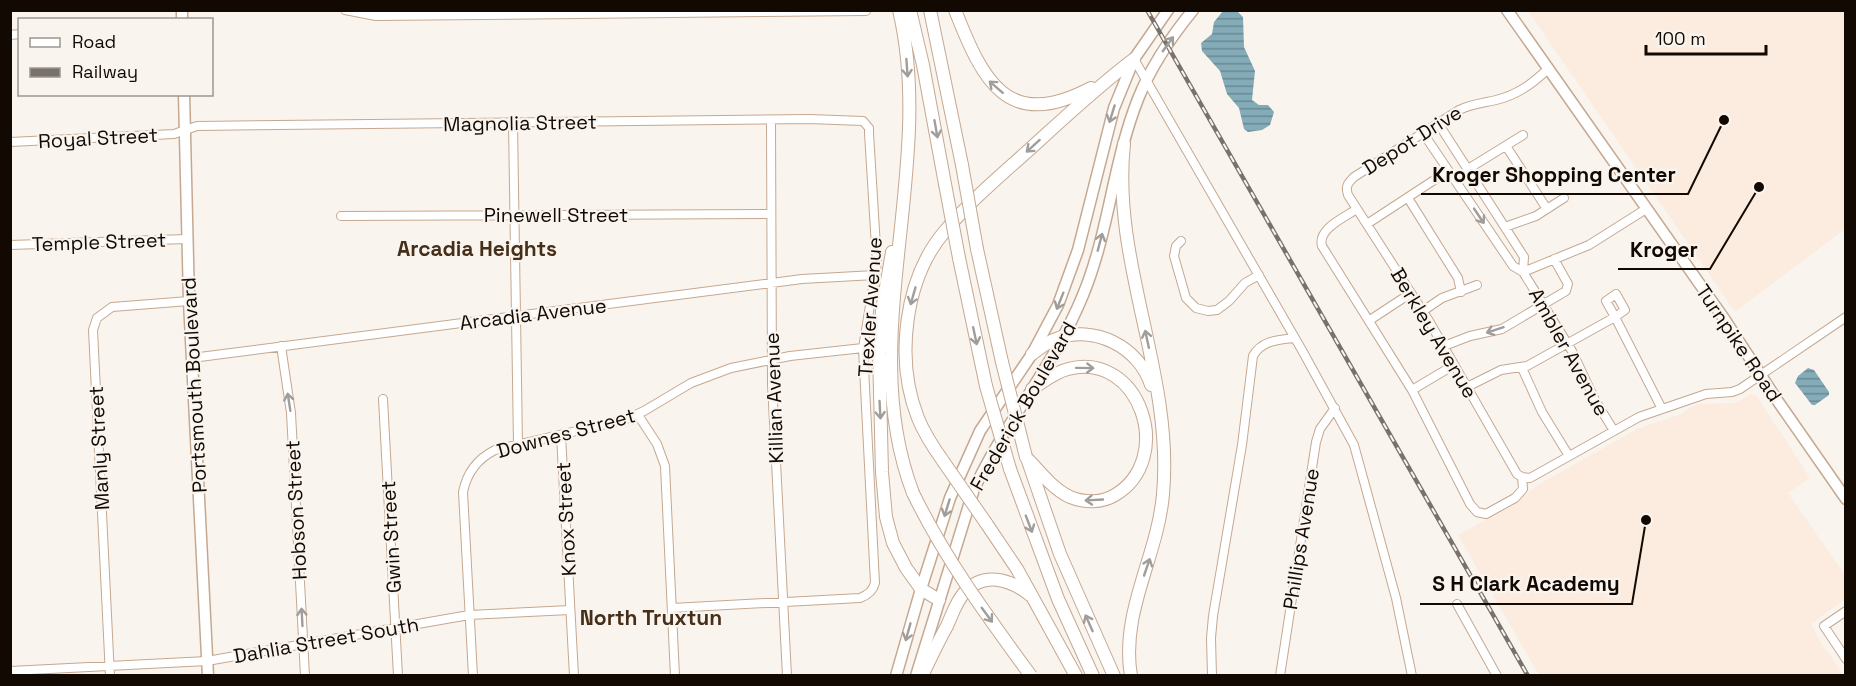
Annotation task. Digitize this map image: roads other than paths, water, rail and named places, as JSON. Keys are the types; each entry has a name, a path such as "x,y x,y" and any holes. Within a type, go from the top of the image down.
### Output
{"highway":[{"path":"899,10 906,45 909,110 904,207 892,330 892,388 900,453 913,493 929,527 961,579 1031,675"},
{"path":"910,10 926,75 959,258 986,386 1010,469 1058,599 1093,675"},
{"path":"930,10 977,249 1026,457 1060,555 1114,675"},
{"path":"956,10 981,70 997,88 1017,100 1038,104 1060,102 1108,79"},
{"path":"1076,675 1017,569 933,446 918,417 908,380 907,328 909,310 920,275 944,232 993,182 1108,79 1134,59"},
{"path":"1124,144 1121,188 1124,228 1162,417 1164,448 1163,495 1155,542 1133,612 1129,656 1131,675"},
{"path":"904,207 892,252 882,310 879,386 882,472 888,528 906,568 921,589 939,600"},
{"path":"1032,354 1047,343 1065,336 1093,336 1126,349 1145,369 1162,417"},
{"path":"1026,457 1063,493 1083,501 1103,500 1118,493 1132,480 1143,460 1146,438 1144,417 1135,397 1118,378 1101,369 1089,367 1067,369 1032,389"},
{"path":"922,675 960,598 971,587 984,580 1002,579 1020,587 1034,598"}],"main road":[{"name":"Frederick Boulevard","path":"896,675 950,498 980,431 1050,323 1078,250 1110,121 1134,59 1168,10"},
{"name":"Frederick Boulevard","path":"916,675 974,489 987,461 1065,336 1094,264 1137,100 1161,54 1193,10"},
{"name":"Turnpike Road","path":"1507,10 1725,320 1845,499"},
{"name":"Portsmouth Boulevard","path":"184,96 189,301 208,675"}],"street":[{"path":"345,10 376,16 555,12 866,11"},
{"path":"1134,59 1348,433 1358,457 1401,621 1412,675"},
{"name":"Depot Drive","path":"1346,189 1347,183 1354,177 1438,123 1467,106 1516,94 1548,69"},
{"name":"Killian Avenue","path":"771,120 772,360 787,675"},
{"name":"Magnolia Street","path":"185,130 197,126 857,120"},
{"name":"Trexler Avenue","path":"783,602 866,596 875,583 863,348 877,263 869,133 866,124 857,120"},
{"path":"513,123 514,317 518,445"},
{"name":"Ambler Avenue","path":"1438,123 1524,257 1523,272"},
{"name":"Royal Street","path":"10,142 148,136 174,134 185,130"},
{"name":"Ambler Avenue","path":"1423,133 1513,267 1523,272 1568,344 1595,400 1614,431"},
{"path":"1468,170 1523,135"},
{"path":"1506,146 1547,209"},
{"path":"1367,224 1448,171"},
{"name":"Berkley Avenue","path":"1346,189 1423,311 1517,474 1522,477"},
{"path":"1408,198 1458,278 1461,292"},
{"path":"1505,227 1536,216 1564,198"},
{"path":"1357,209 1322,233 1320,240 1322,246 1412,390 1470,504 1477,512 1486,514 1515,498 1522,489 1522,477 1530,478 1639,417 1706,393 1732,392 1761,376 1845,317"},
{"path":"1523,272 1589,245 1646,209"},
{"name":"Pinewell Street","path":"341,216 770,214"},
{"name":"Temple Street","path":"10,245 187,239"},
{"path":"1181,241 1176,246 1174,256 1186,298 1196,308 1208,311 1224,306 1245,283 1259,275"},
{"path":"1444,346 1470,336 1502,328 1543,305 1568,287 1554,260"},
{"name":"Arcadia Avenue","path":"192,358 771,283 830,276 874,275"},
{"path":"1423,311 1442,298 1478,285"},
{"path":"1370,320 1411,293"},
{"name":"Manly Street","path":"110,671 94,324 102,312 112,307 189,301"},
{"path":"1467,387 1501,370 1522,368 1615,317 1662,409"},
{"path":"1212,675 1213,616 1242,445 1253,356 1261,345 1294,338"},
{"name":"Hobson Street","path":"281,346 291,412 305,675"},
{"name":"Downes Street","path":"472,675 463,497 465,482 473,467 487,454 608,425 638,415 671,394 731,368 821,352 863,348"},
{"path":"1412,390 1454,365"},
{"path":"1522,368 1542,412 1569,456"},
{"name":"Gwin Street","path":"383,399 398,675"},
{"name":"Phillips Avenue","path":"1280,675 1316,442 1322,426 1335,408"},
{"path":"638,415 657,444 664,466 675,675"},
{"name":"Knox Street","path":"561,435 574,675"},
{"path":"672,608 783,602"},
{"path":"1457,604 1497,675"},
{"name":"Dahlia Street South","path":"10,671 110,671 207,661 469,615 570,610"},
{"path":"1845,611 1824,626 1845,659"}],"water":[{"path":"1223,11 1237,11 1243,17 1244,47 1255,71 1252,100 1259,105 1268,105 1274,112 1270,125 1262,130 1248,132 1244,129 1239,108 1227,94 1220,71 1202,51 1201,43 1212,34 1214,22"},
{"path":"1808,368 1814,370 1829,392 1829,395 1815,405 1812,405 1795,383 1798,376"}],"railway":[{"path":"1147,10 1528,676"}],"place":[{"name":"Kroger Shopping Center","path":"1724,120"},
{"name":"Kroger","path":"1759,187"},
{"name":"S H Clark Academy","path":"1646,520"}],"district":[{"name":"Arcadia Heights","path":"477,248"},
{"name":"North Truxtun","path":"651,617"}]}
